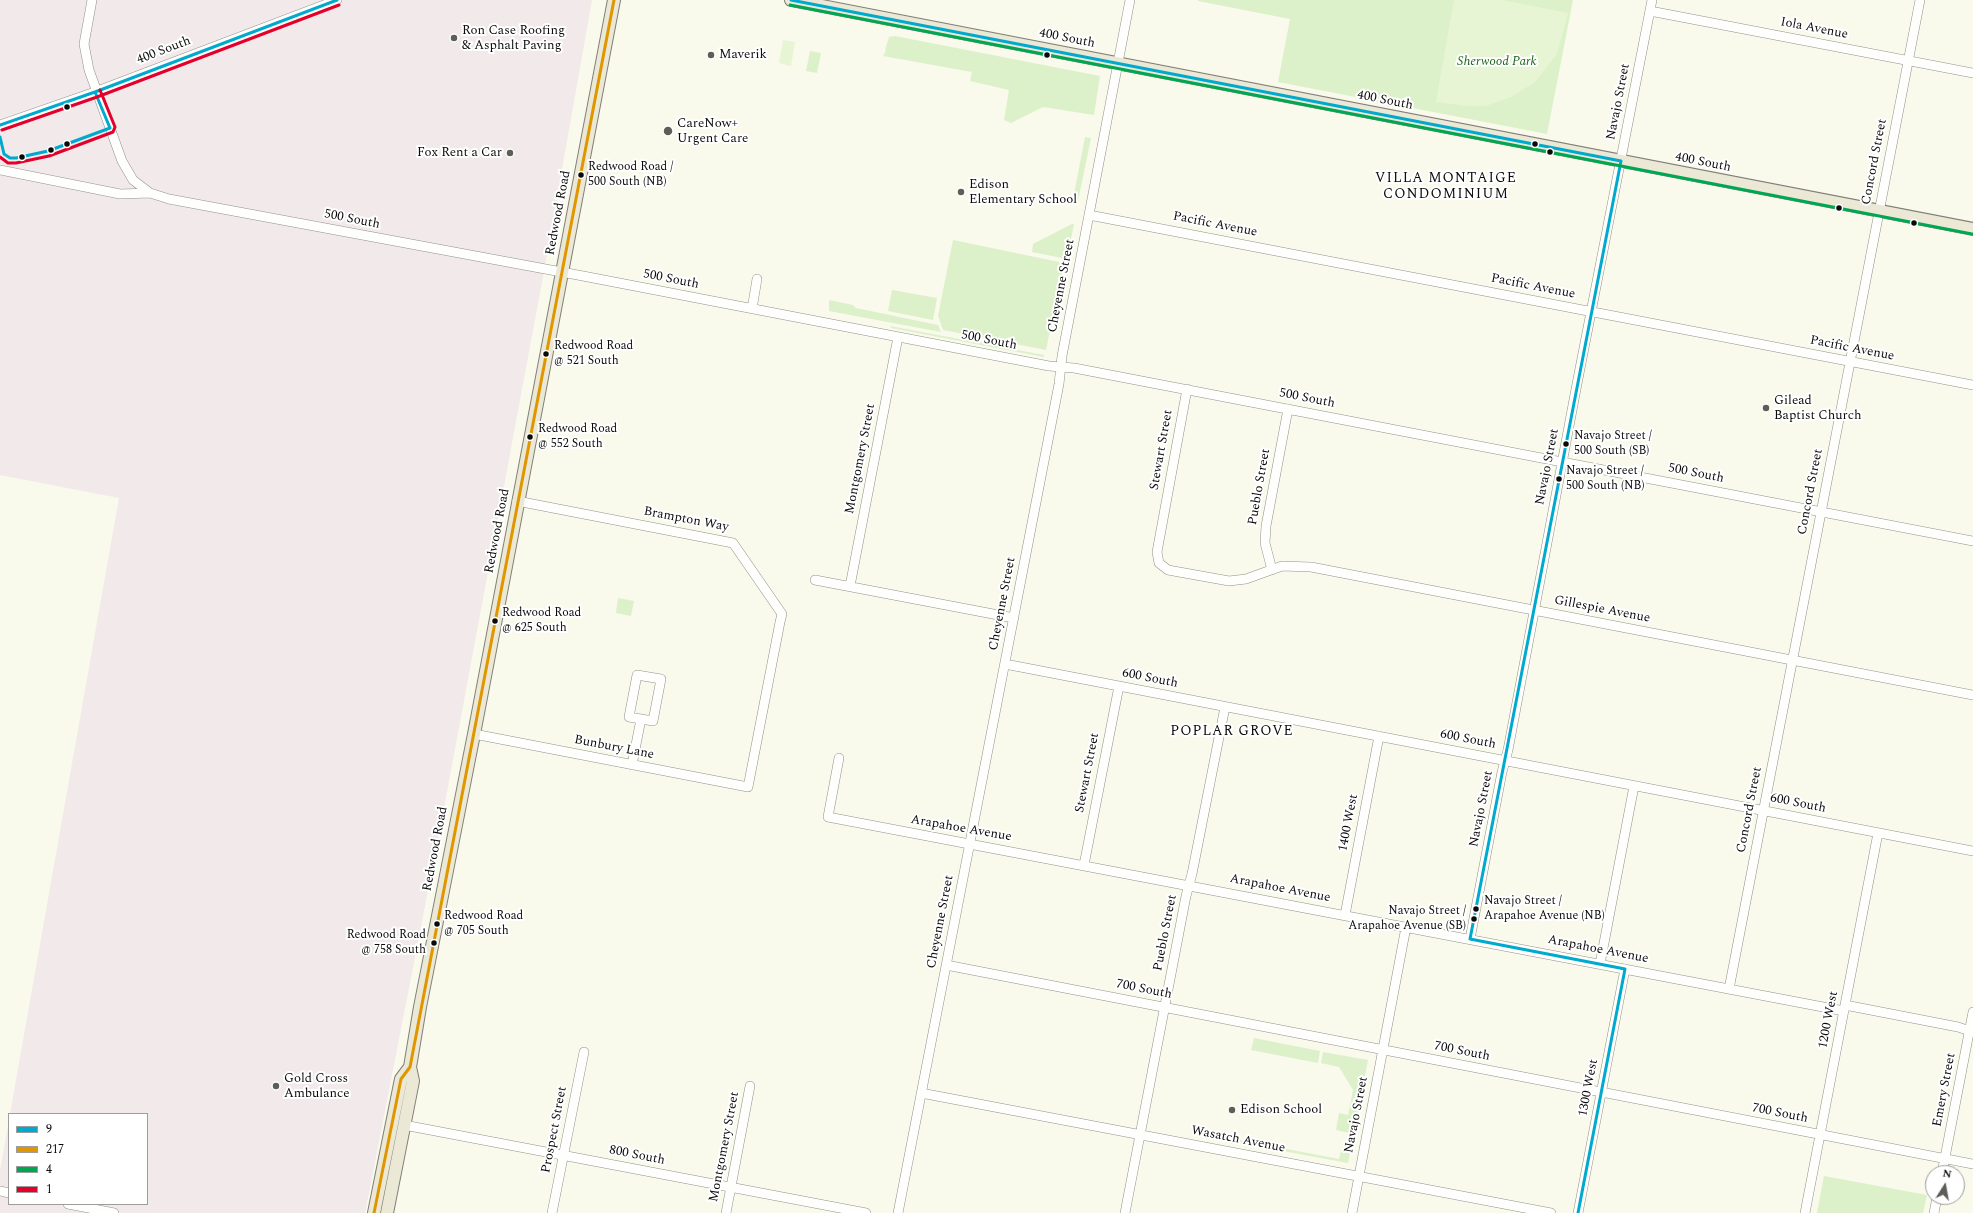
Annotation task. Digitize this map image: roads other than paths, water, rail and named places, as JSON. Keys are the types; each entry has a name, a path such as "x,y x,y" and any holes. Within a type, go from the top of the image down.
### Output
{"main road":[{"name":"Redwood Road","path":"388,1213 413,1081 410,1067 614,0"},
{"name":"400 South","path":"792,0 1973,229"},
{"name":"Redwood Road","path":"374,1213 401,1079 410,1067"}],"street":[{"path":"92,0 85,36 84,52 95,92 126,170 133,180 150,193"},
{"name":"400 South","path":"0,125 95,92 337,0"},
{"name":"Cheyenne Street","path":"898,1213 1059,384 1060,367 1130,0"},
{"name":"Navajo Street","path":"1470,939 1652,0"},
{"name":"Concord Street","path":"1729,989 1920,0"},
{"name":"Iola Avenue","path":"1650,11 1973,73"},
{"name":"500 South","path":"0,170 120,194 150,193 169,199 898,337 1187,389 1973,541"},
{"name":"Pacific Avenue","path":"1089,214 1973,385"},
{"path":"752,309 758,279"},
{"name":"Montgomery Street","path":"850,586 898,337"},
{"name":"Stewart Street","path":"1159,563 1157,552 1187,389"},
{"name":"Pueblo Street","path":"1272,570 1265,543 1266,526 1288,409"},
{"name":"Brampton Way","path":"517,502 733,543 782,614 748,787"},
{"name":"Gillespie Avenue","path":"1159,563 1168,570 1229,580 1246,579 1289,565 1311,567 1973,695"},
{"path":"815,580 1014,618"},
{"name":"600 South","path":"1005,664 1973,851"},
{"path":"637,675 662,679 653,722 641,719 629,717 637,675"},
{"name":"Stewart Street","path":"1084,865 1118,686"},
{"name":"Pueblo Street","path":"1125,1213 1164,1008 1225,706"},
{"path":"632,765 641,719"},
{"name":"Bunbury Lane","path":"474,734 748,787"},
{"name":"1400 West","path":"1345,915 1379,736"},
{"name":"Arapahoe Avenue","path":"839,758 828,817 1729,989 1958,1026 1971,1032"},
{"path":"1600,964 1634,786"},
{"name":"1200 West","path":"1805,1213 1878,833"},
{"name":"Navajo Street","path":"1352,1213 1406,927"},
{"name":"700 South","path":"946,965 1973,1164"},
{"name":"1300 West","path":"1578,1213 1625,969"},
{"name":"Emery Street","path":"1943,1165 1971,1032 1973,1012"},
{"name":"Prospect Street","path":"552,1213 584,1052"},
{"name":"Montgomery Street","path":"726,1213 750,1086"},
{"name":"Wasatch Avenue","path":"921,1093 1550,1213"},
{"name":"800 South","path":"404,1125 866,1213"},
{"path":"73,1205 114,1213"}],"place":[{"name":"Ron Case Roofing & Asphalt Paving","path":"454,38"},
{"name":"Maverik","path":"711,55"},
{"name":"CareNow+ Urgent Care","path":"668,131"},
{"name":"Fox Rent a Car","path":"510,153"},
{"name":"Redwood Road / 500 South (NB)","path":"581,175"},
{"name":"Edison Elementary School","path":"961,192"},
{"name":"Redwood Road @ 521 South","path":"546,354"},
{"name":"Gilead Baptist Church","path":"1766,408"},
{"name":"Redwood Road @ 552 South","path":"530,437"},
{"name":"Navajo Street / 500 South (SB)","path":"1566,444"},
{"name":"Navajo Street / 500 South (NB)","path":"1559,479"},
{"name":"Redwood Road @ 625 South","path":"495,621"},
{"name":"Navajo Street / Arapahoe Avenue (NB)","path":"1476,909"},
{"name":"Navajo Street / Arapahoe Avenue (SB)","path":"1474,919"},
{"name":"Redwood Road @ 705 South","path":"437,924"},
{"name":"Redwood Road @ 758 South","path":"434,943"},
{"name":"Gold Cross Ambulance","path":"276,1086"},
{"name":"Edison School","path":"1232,1110"}],"district":[{"name":"VILLA MONTAIGE CONDOMINIUM","path":"1446,188"},
{"name":"POPLAR GROVE","path":"1232,732"}],"park label":[{"name":"Sherwood Park","path":"1497,62"}]}
